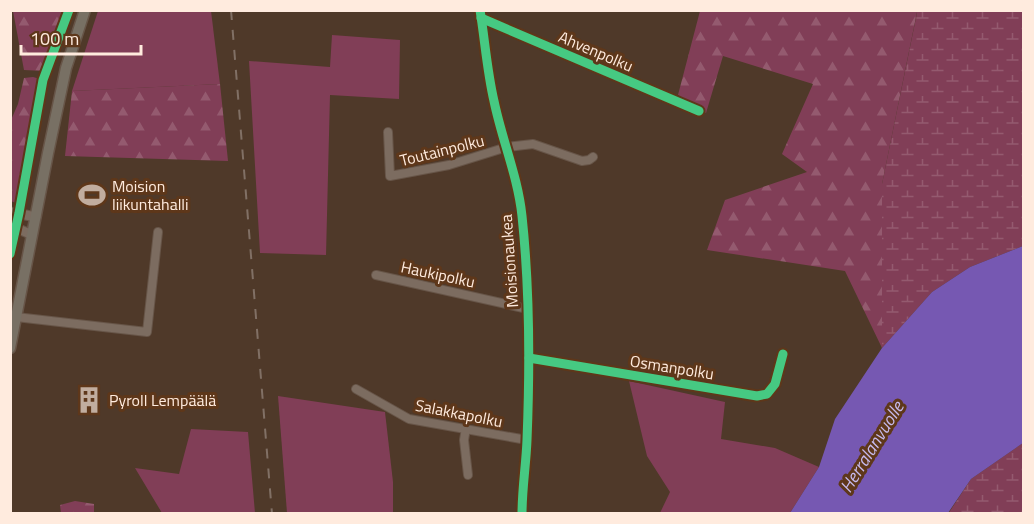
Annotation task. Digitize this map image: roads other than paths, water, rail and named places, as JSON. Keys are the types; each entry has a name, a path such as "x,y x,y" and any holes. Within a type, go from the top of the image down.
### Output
{"main road":[{"path":"10,348 66,68 85,10"}],"street":[{"name":"Ahvenpolku","path":"480,14 699,111"},
{"name":"Moisionaukea","path":"480,14 492,95 519,196 526,257 529,358 522,513"},
{"name":"Toutainpolku","path":"388,132 390,176 449,165 507,147"},
{"path":"507,147 533,144 582,161 593,157"},
{"path":"10,212 36,217"},
{"path":"10,225 32,235"},
{"path":"16,317 147,332 158,232"},
{"name":"Haukipolku","path":"376,275 528,309"},
{"name":"Osmanpolku","path":"529,358 757,396 767,394 775,384 783,354"},
{"name":"Salakkapolku","path":"356,389 409,419 527,440"},
{"path":"466,428 464,440 468,475"}],"water":[{"name":"Herralanvuolle","path":"1023,246 1023,443 971,479 948,513 790,513 819,467 835,419 882,348 932,292 970,267"}],"railway":[{"path":"231,10 272,514"}],"place":[{"name":"Moision liikuntahalli","path":"92,195"},
{"name":"Pyroll Lempäälä","path":"89,400"}]}
